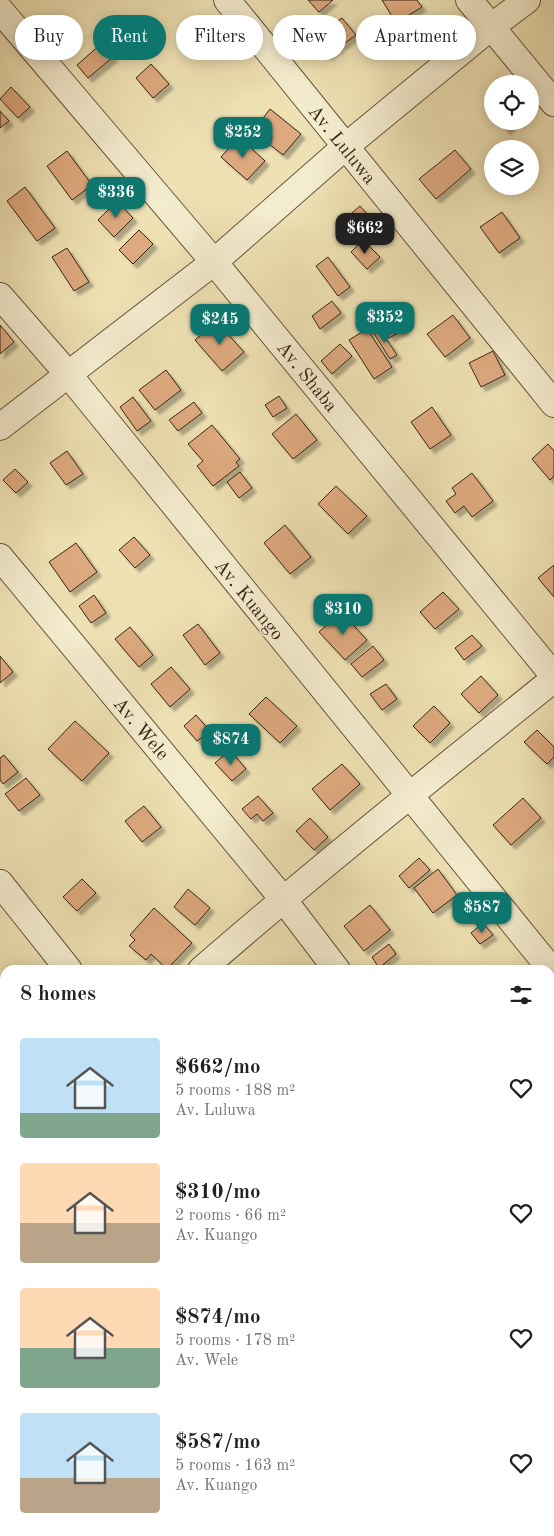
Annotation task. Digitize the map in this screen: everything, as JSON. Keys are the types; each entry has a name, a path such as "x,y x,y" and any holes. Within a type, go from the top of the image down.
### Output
{"street":[{"name":"Av. Luluwa","path":"226,0 554,404"},
{"path":"469,0 554,103"},
{"path":"0,427 214,262 345,147 491,27 527,0"},
{"name":"Av. Shaba","path":"0,10 214,262 554,678"},
{"name":"Av. Kuango","path":"0,296 68,374 547,965"},
{"name":"Av. Wele","path":"0,557 284,899 333,965"},
{"path":"207,965 409,795 554,678"},
{"path":"0,883 65,965"}],"building":[{"path":"308,0 333,0 319,12"},
{"path":"382,0 417,0 422,7 409,15 391,15"},
{"path":"346,23 356,35 346,42"},
{"path":"93,51 93,60 109,60 88,78 77,65"},
{"path":"151,64 169,84 153,98 136,78"},
{"path":"11,87 30,107 18,118 0,99"},
{"path":"270,109 301,134 283,155 253,131"},
{"path":"0,111 9,121 0,128"},
{"path":"239,137 265,161 247,180 221,157"},
{"path":"455,150 471,169 436,199 419,179"},
{"path":"67,151 92,185 72,200 47,166"},
{"path":"25,187 55,228 37,241 7,201"},
{"path":"117,201 133,218 114,237 98,220"},
{"path":"360,206 376,224 354,243 338,225"},
{"path":"502,212 520,238 499,253 480,227"},
{"path":"139,230 153,244 133,264 119,250"},
{"path":"363,240 380,257 367,269 351,252"},
{"path":"67,248 89,282 74,291 52,257"},
{"path":"328,257 350,287 338,296 316,266"},
{"path":"332,301 341,313 320,329 312,316"},
{"path":"453,315 470,338 445,357 427,334"},
{"path":"398,319 404,330 389,338 384,327"},
{"path":"217,322 244,352 222,371 195,340"},
{"path":"0,325 14,342 0,354"},
{"path":"379,328 397,355 390,359 373,332"},
{"path":"367,329 392,367 374,379 349,340"},
{"path":"340,344 352,356 332,374 321,361"},
{"path":"493,351 505,375 481,387 469,363"},
{"path":"166,370 181,390 155,410 139,390"},
{"path":"279,396 287,408 273,417 265,405"},
{"path":"133,397 151,421 137,431 120,407"},
{"path":"194,402 202,413 178,431 169,420"},
{"path":"432,407 451,435 430,449 411,422"},
{"path":"296,414 317,440 293,459 272,434"},
{"path":"212,425 240,459 236,462 239,466 213,486 197,466 203,461 188,444"},
{"path":"548,444 554,451 554,476 550,480 532,459"},
{"path":"67,451 83,474 66,485 50,463"},
{"path":"15,469 28,482 16,493 3,480"},
{"path":"240,472 252,488 239,498 227,482"},
{"path":"472,473 493,501 472,517 464,506 455,513 446,501 456,494 452,488"},
{"path":"336,486 367,516 348,534 318,504"},
{"path":"285,525 311,557 290,574 264,543"},
{"path":"134,537 150,555 135,568 119,550"},
{"path":"76,543 97,572 70,592 49,562"},
{"path":"554,565 554,597 538,578"},
{"path":"443,592 459,609 435,629 420,612"},
{"path":"94,595 106,613 91,623 79,606"},
{"path":"341,612 367,640 345,660 319,632"},
{"path":"198,624 220,653 205,665 183,635"},
{"path":"130,627 153,655 139,667 115,639"},
{"path":"472,635 482,646 464,660 455,648"},
{"path":"373,646 384,660 362,677 351,664"},
{"path":"0,656 13,672 0,683"},
{"path":"171,667 190,689 170,707 151,684"},
{"path":"481,676 498,695 479,713 461,694"},
{"path":"386,684 397,699 382,710 370,694"},
{"path":"266,697 297,726 280,743 249,714"},
{"path":"434,706 450,723 430,743 413,726"},
{"path":"196,715 210,731 197,741 184,726"},
{"path":"75,721 109,753 82,781 48,749"},
{"path":"537,730 554,747 554,757 547,764 524,742"},
{"path":"230,750 246,769 232,781 215,763"},
{"path":"4,755 18,772 3,784 0,780 0,758"},
{"path":"342,764 360,784 330,810 312,789"},
{"path":"26,778 40,795 19,811 5,794"},
{"path":"258,796 273,813 263,821 257,814 251,819 242,809"},
{"path":"523,798 541,818 511,845 493,825"},
{"path":"144,806 161,827 142,842 125,821"},
{"path":"310,818 328,837 314,850 296,831"},
{"path":"419,858 430,870 409,888 399,876"},
{"path":"438,869 457,895 433,913 414,888"},
{"path":"82,879 96,893 77,911 63,897"},
{"path":"188,889 210,908 195,925 174,907"},
{"path":"370,905 390,930 364,951 344,926"},
{"path":"154,908 192,943 171,965 163,965 151,954 146,960 129,946 135,940 130,935"},
{"path":"483,923 493,935 480,944 471,933"},
{"path":"389,944 396,954 383,965 377,965 372,957"}]}
